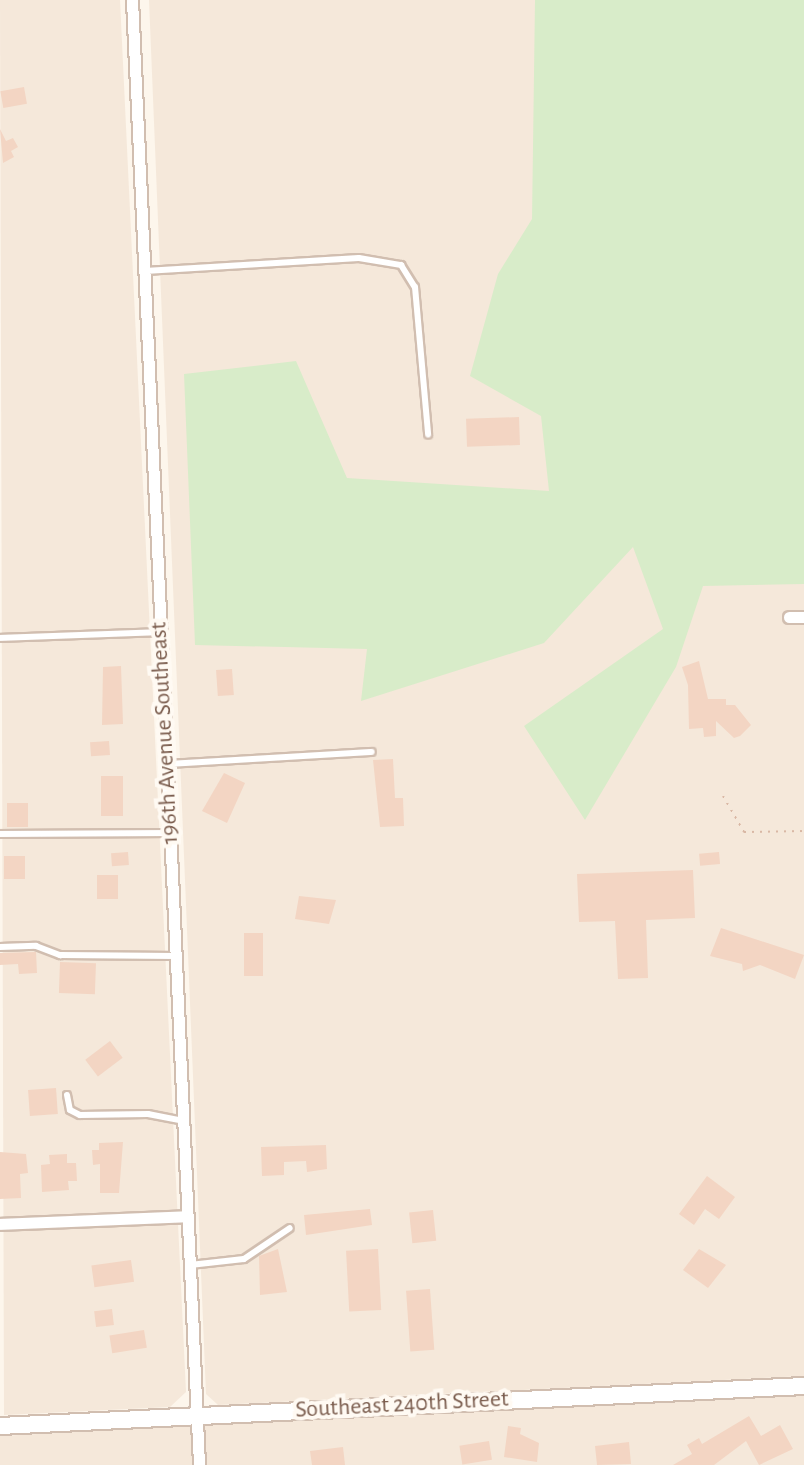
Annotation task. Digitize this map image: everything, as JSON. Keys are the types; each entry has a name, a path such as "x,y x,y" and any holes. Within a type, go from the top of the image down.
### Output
{"main road":[{"name":"Southeast 240th Street","path":"0,1426 804,1386"}],"street":[{"name":"196th Avenue Southeast","path":"132,0 199,1465"},
{"path":"789,617 804,617"},
{"path":"0,1224 187,1216"}],"lane":[{"path":"145,271 359,258 401,265 415,287 428,434"},
{"path":"0,638 160,632"},
{"path":"167,764 372,752"},
{"path":"0,834 170,833"},
{"path":"0,947 36,946 60,955 176,956"},
{"path":"67,1095 70,1110 80,1115 148,1114 183,1121"},
{"path":"190,1265 244,1259 290,1228"}],"path":[{"path":"723,796 744,832 804,831"}],"shaded area":[{"path":"0,0 120,0 186,1392 170,1407 4,1415"},
{"path":"149,0 804,0 804,1376 218,1405 206,1394"},
{"path":"804,1393 804,1465 0,1465 0,1436"}],"green space":[{"path":"535,0 804,0 804,584 703,586 676,667 585,820 524,726 663,629 633,547 544,643 361,701 367,649 195,645 184,374 296,361 347,478 549,491 541,416 470,376 498,274 532,219"}],"building":[{"path":"24,87 27,104 3,108 0,91"},
{"path":"0,129 6,141 13,138 18,147 11,151 14,157 3,163"},
{"path":"519,417 520,445 467,447 466,419"},
{"path":"699,661 708,699 726,699 726,705 735,705 751,725 740,736 734,738 716,721 716,736 704,737 703,728 689,729 688,685 682,667"},
{"path":"121,666 123,724 102,725 103,667"},
{"path":"232,669 234,695 218,696 216,670"},
{"path":"109,741 110,755 91,756 90,742"},
{"path":"393,759 395,798 403,798 404,826 380,827 373,760"},
{"path":"224,773 245,783 227,823 202,811"},
{"path":"101,776 123,776 123,816 101,816"},
{"path":"7,803 28,803 28,827 7,827"},
{"path":"128,852 129,865 112,866 111,853"},
{"path":"719,852 720,864 700,866 699,854"},
{"path":"4,856 25,856 25,879 4,879"},
{"path":"693,870 695,918 646,920 648,978 618,979 615,921 579,922 577,874"},
{"path":"97,875 118,875 118,899 97,899"},
{"path":"299,896 336,900 329,924 295,919"},
{"path":"721,928 804,955 795,979 760,965 743,971 742,964 710,956"},
{"path":"244,933 263,933 263,976 244,976"},
{"path":"36,952 37,973 19,974 18,964 0,965 0,953"},
{"path":"60,962 96,963 95,994 59,993"},
{"path":"110,1041 123,1058 98,1076 85,1060"},
{"path":"56,1088 58,1114 30,1116 28,1090"},
{"path":"123,1142 119,1193 100,1193 100,1164 93,1165 92,1150 99,1150 99,1143"},
{"path":"326,1145 327,1169 307,1172 306,1161 284,1162 284,1175 262,1176 261,1147"},
{"path":"0,1152 26,1154 28,1173 20,1174 21,1198 0,1199"},
{"path":"67,1154 67,1163 76,1163 77,1181 68,1181 69,1190 42,1192 41,1165 50,1164 49,1155"},
{"path":"707,1176 735,1197 719,1219 705,1209 694,1225 679,1214"},
{"path":"370,1209 372,1225 306,1235 304,1215"},
{"path":"433,1210 436,1241 412,1243 409,1213"},
{"path":"278,1249 287,1292 260,1295 259,1256"},
{"path":"378,1249 381,1310 349,1312 346,1251"},
{"path":"699,1249 726,1265 708,1288 683,1270"},
{"path":"131,1260 134,1282 94,1287 91,1266"},
{"path":"430,1289 434,1350 410,1352 406,1291"},
{"path":"112,1309 114,1325 96,1327 94,1311"},
{"path":"144,1330 147,1348 112,1353 109,1335"},
{"path":"749,1416 761,1436 780,1425 793,1449 759,1465 746,1441 714,1465 673,1465 692,1454 687,1445 699,1438 702,1444"},
{"path":"508,1426 521,1428 520,1434 539,1443 537,1462 504,1457"},
{"path":"489,1441 492,1460 462,1464 459,1446"},
{"path":"629,1442 631,1464 597,1465 595,1446"},
{"path":"343,1447 345,1465 312,1465 310,1451"}]}
